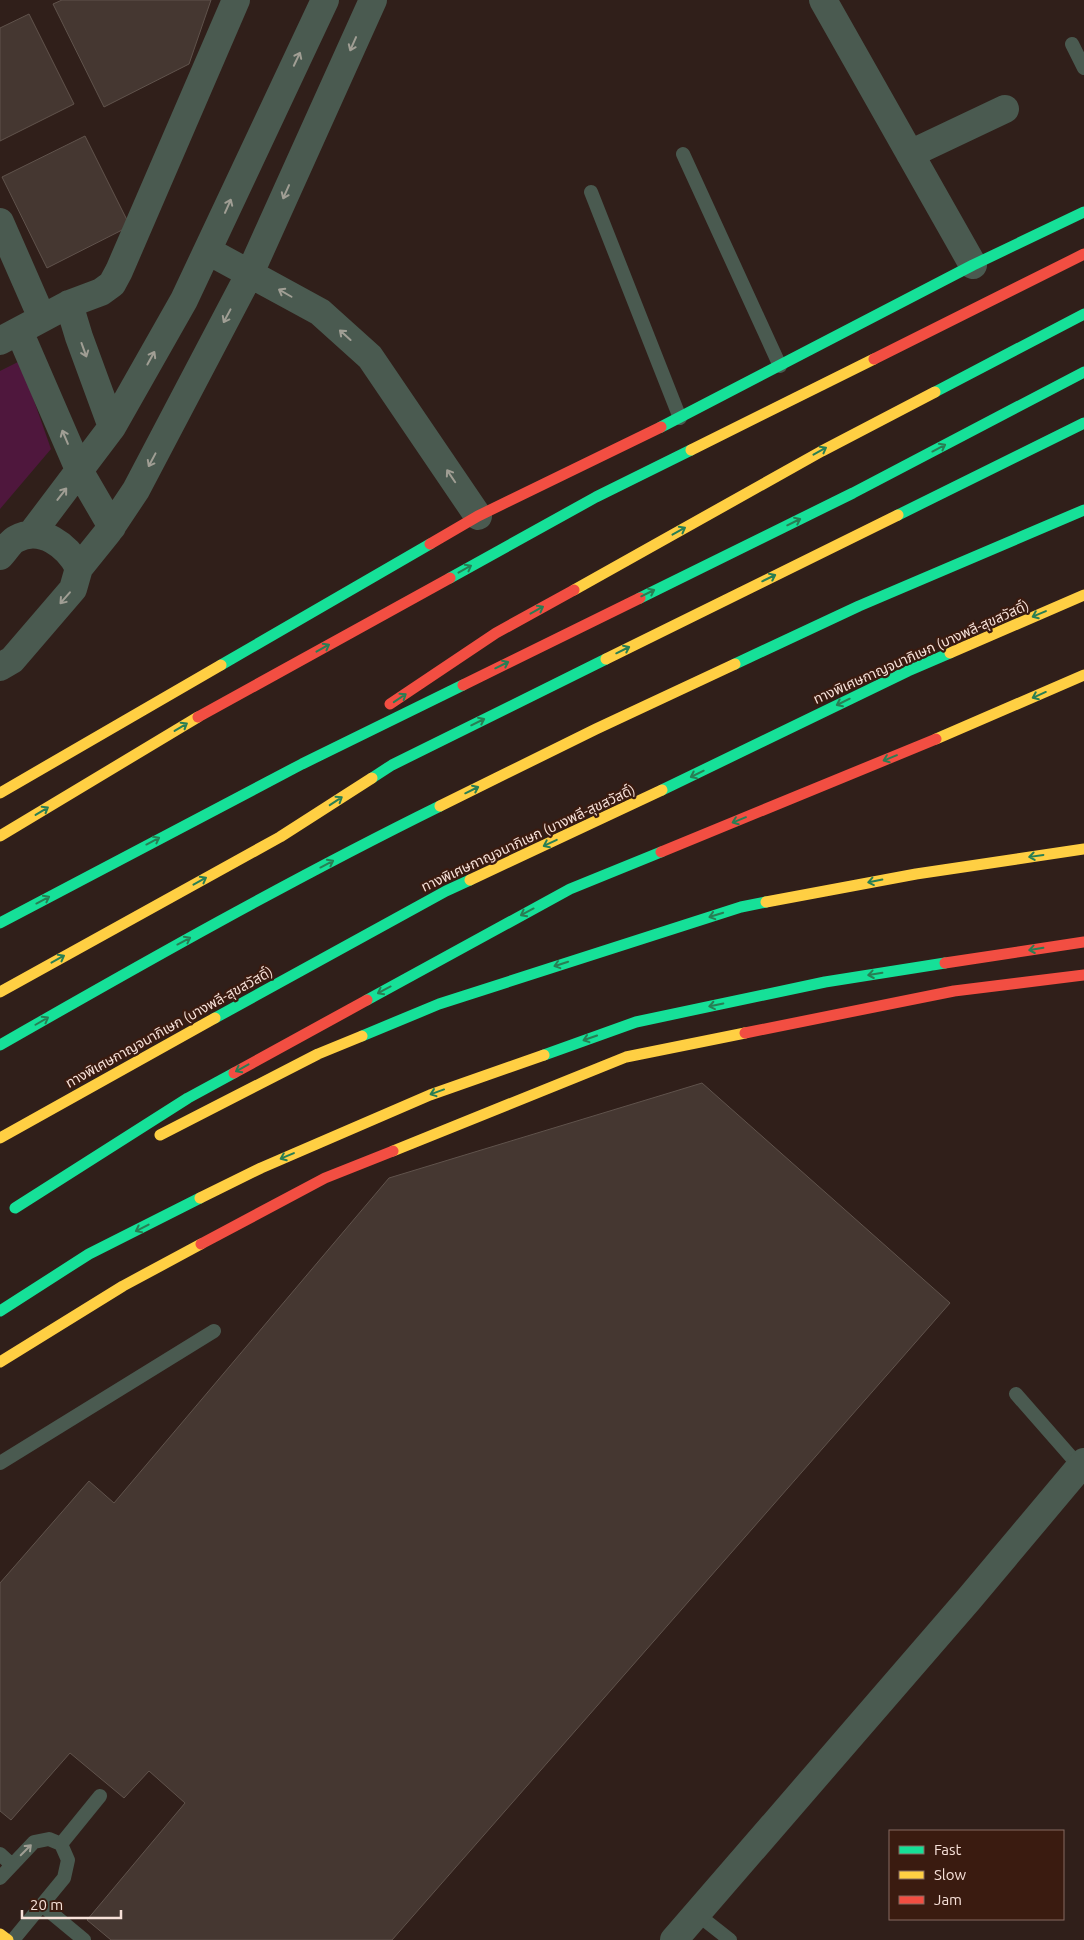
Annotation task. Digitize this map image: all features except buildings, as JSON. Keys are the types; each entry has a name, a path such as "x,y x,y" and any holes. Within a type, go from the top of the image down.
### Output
{"main road":[{"path":"0,793 478,516 680,418 973,265 1084,212"},
{"path":"0,836 203,714 596,497 1084,254"},
{"path":"302,764 496,633 822,450 1084,314"},
{"path":"0,923 302,764 853,493 1084,372"},
{"path":"0,992 280,837 392,765 1084,423"},
{"path":"0,1046 127,972 382,834 596,729 850,610 1084,510"},
{"name":"ทางพิเศษกาญจนาภิเษก (บางพลี-สุขสวัสดิ์)","path":"0,1138 157,1049 446,892 682,781 908,671 1084,595"},
{"path":"120,1155 11,1210 188,1098 570,889 958,730 1084,675"},
{"path":"147,1142 318,1054 438,1004 597,952 741,907 916,874 1084,849"},
{"path":"0,1311 89,1254 261,1168 430,1095 636,1022 824,982 1084,942"},
{"path":"0,1362 123,1286 325,1178 626,1057 954,991 1084,975"},
{"path":"0,1934 8,1940"}],"street":[{"path":"21,330 69,304 101,292 112,284 236,0"},
{"path":"0,556 14,539 32,533 80,472 112,427 184,300 325,0"},
{"path":"0,667 12,660 73,589 79,568 112,526 136,490 250,273 373,0"},
{"path":"823,0 973,265"},
{"path":"910,154 1005,109"},
{"path":"0,222 21,330 80,472 112,526"},
{"path":"208,251 320,312 370,358 478,516"},
{"path":"69,304 112,427"},
{"path":"32,533 52,539 75,560 79,568"},
{"path":"674,1940 1082,1465"}],"lane":[{"path":"1072,44 1084,68"},
{"path":"683,154 780,366"},
{"path":"591,192 680,418"},
{"path":"0,1463 214,1331"},
{"path":"1016,1394 1082,1465"},
{"path":"61,1844 100,1796"},
{"path":"0,1878 34,1842 49,1839 61,1844 68,1860 64,1878 43,1906 13,1940"},
{"path":"0,1854 12,1865"},
{"path":"43,1906 84,1940"},
{"path":"697,1914 730,1940"}],"shaded area":[{"path":"20,361 51,449 0,509 0,371"}],"traffic: fast":[{"path":"661,427 973,265 1084,212"},
{"path":"935,392 1084,314"},
{"path":"640,598 853,493 1084,372"},
{"path":"898,515 1084,423"},
{"path":"450,578 596,497 691,450"},
{"path":"735,664 859,606 1084,510"},
{"path":"221,665 430,544"},
{"path":"662,790 908,671 950,653"},
{"path":"372,778 392,765 606,659"},
{"path":"0,923 302,764 463,685"},
{"path":"0,1045 273,892 440,806"},
{"path":"367,1000 570,889 661,852"},
{"path":"215,1018 446,891 470,880"},
{"path":"362,1036 439,1004 741,907 766,902"},
{"path":"544,1055 636,1022 825,982 945,963"},
{"path":"15,1208 188,1098 234,1073"},
{"path":"0,1311 89,1254 200,1198"}],"traffic: slow":[{"path":"691,450 874,359"},
{"path":"574,590 822,451 935,392"},
{"path":"606,659 898,515"},
{"path":"950,653 1084,595"},
{"path":"440,806 596,729 735,664"},
{"path":"0,793 221,665"},
{"path":"936,739 1084,675"},
{"path":"0,836 198,717"},
{"path":"0,992 280,837 372,778"},
{"path":"470,880 662,790"},
{"path":"766,902 916,874 1084,849"},
{"path":"0,1138 215,1018"},
{"path":"393,1151 626,1057 745,1033"},
{"path":"160,1135 318,1054 362,1036"},
{"path":"200,1198 261,1168 430,1095 544,1055"},
{"path":"0,1362 123,1286 201,1244"},
{"path":"0,1934 8,1940"}],"traffic: jam":[{"path":"874,359 1084,254"},
{"path":"430,544 478,516 661,427"},
{"path":"198,717 450,578"},
{"path":"390,704 496,633 574,590"},
{"path":"463,685 640,598"},
{"path":"661,852 936,739"},
{"path":"945,963 1084,942"},
{"path":"745,1033 954,991 1084,975"},
{"path":"234,1073 367,1000"},
{"path":"201,1244 325,1178 393,1151"}]}
